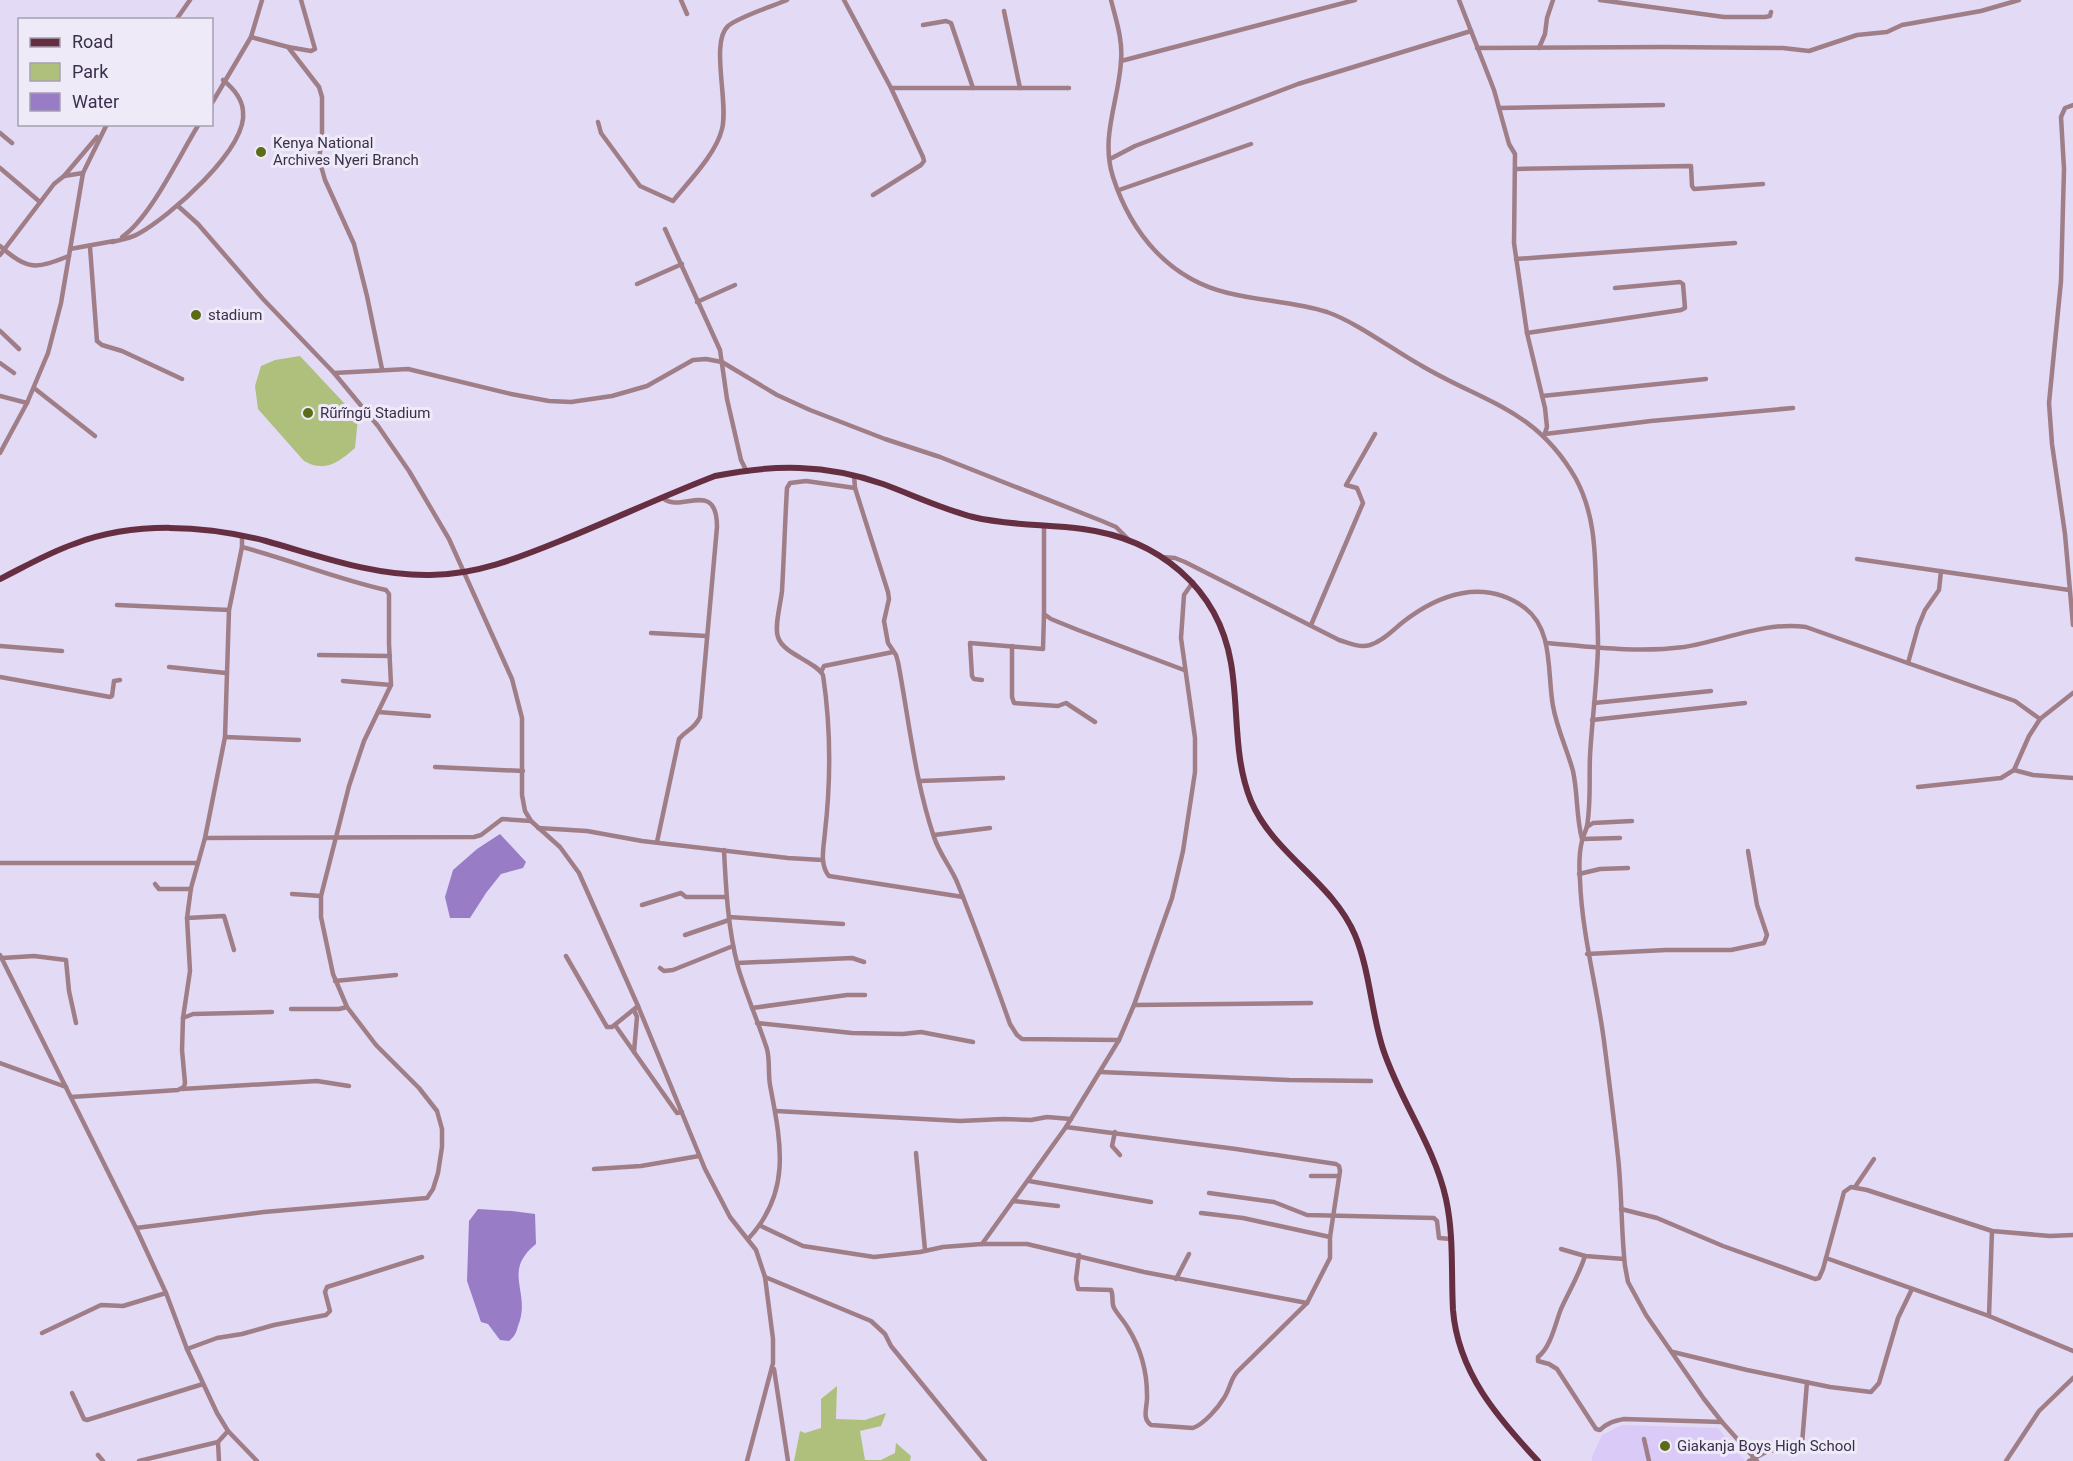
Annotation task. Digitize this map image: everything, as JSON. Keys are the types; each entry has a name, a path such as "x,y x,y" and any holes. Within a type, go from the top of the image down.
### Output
{"main road":[{"path":"0,579 75,543 121,532 152,528 207,531 242,536 352,566 406,575 463,573 496,566 529,554 715,476 746,470 777,468 816,468 854,476 972,517 1008,523 1090,530 1128,539 1162,557 1193,582 1211,606 1227,644 1232,666 1239,756 1242,775 1252,804 1275,840 1330,896 1344,914 1354,934 1361,954 1383,1049 1390,1069 1427,1143 1446,1199 1451,1239 1454,1311 1460,1348 1473,1380 1482,1394 1538,1461"}],"street":[{"path":"177,18 190,0"},
{"path":"213,101 223,80 251,37 262,0"},
{"path":"251,37 288,47 311,51 315,49 301,0"},
{"path":"681,0 687,14"},
{"path":"598,122 601,133 640,186 673,201 713,149 721,133 724,107 719,50 721,38 729,26 787,0"},
{"path":"844,0 891,88 924,161 873,195"},
{"path":"1110,0 1121,44 1121,61 1109,137 1113,177 1139,230 1163,260 1202,284 1223,292 1302,305 1334,315 1429,371 1515,413 1545,435 1566,463 1586,499 1592,518 1595,544 1598,648 1587,827 1582,839 1579,874 1587,954 1604,1042 1618,1157 1624,1259 1628,1282 1634,1295 1672,1352 1722,1422 1756,1460"},
{"path":"1121,61 1355,0"},
{"path":"1459,0 1499,108 1509,144 1515,154 1514,243 1527,333 1547,424 1545,435"},
{"path":"1539,48 1545,34 1553,0"},
{"path":"1600,0 1724,17 1765,17 1770,16 1771,12"},
{"path":"1478,48 1783,48 1809,51 1857,35 1887,32 1902,25 1981,11 2019,0"},
{"path":"1004,11 1020,88"},
{"path":"923,25 946,21 951,23 973,88"},
{"path":"1110,159 1136,146 1298,84 1471,31"},
{"path":"288,47 319,87 322,97 322,138 319,159 325,180 354,244 382,369"},
{"path":"70,249 90,247 136,236 178,206 208,177 230,148 240,129 243,111 236,93 223,80"},
{"path":"891,88 1069,87"},
{"path":"1499,108 1663,105"},
{"path":"2073,105 2065,108 2061,117 2064,169 2061,281 2049,403 2052,444 2065,534 2073,625"},
{"path":"0,453 34,388 53,336 83,173 106,126"},
{"path":"112,242 124,236 159,192 197,126"},
{"path":"0,133 12,143"},
{"path":"0,255 2,248 50,189 102,133"},
{"path":"1119,190 1251,144"},
{"path":"1515,169 1691,166 1694,189 1763,184"},
{"path":"0,168 40,202"},
{"path":"64,176 83,173"},
{"path":"178,206 198,224 263,299 334,373 378,426 409,471 449,539 512,679 519,700 522,718 525,811 531,821 560,847 579,873 699,1156 730,1217 756,1250 765,1277 773,1363 788,1461"},
{"path":"665,229 720,350 728,405 741,460 746,470"},
{"path":"1516,259 1735,243"},
{"path":"90,247 97,341 182,379"},
{"path":"2,248 19,261 33,267 45,266 69,256"},
{"path":"637,284 682,264"},
{"path":"1527,333 1685,308 1683,284 1679,281 1615,288"},
{"path":"697,302 735,285"},
{"path":"0,331 19,349"},
{"path":"334,373 382,369 416,370 520,396 572,402 612,396 636,389 654,382 693,360 706,359 722,362 777,395 810,410 940,457 1102,521 1116,527 1128,539"},
{"path":"0,363 14,373"},
{"path":"1542,396 1706,378"},
{"path":"34,388 95,436"},
{"path":"0,396 27,403"},
{"path":"1545,435 1651,421 1793,408"},
{"path":"1311,625 1363,503 1357,488 1346,484 1375,434"},
{"path":"854,476 855,488 890,599 885,621 888,643 898,662 920,781 934,835 963,897 1010,1024 1022,1039 1119,1040"},
{"path":"855,488 806,481 790,483 787,488 784,560 777,635 783,644 808,664 819,668 821,672 829,725 831,762 822,860 829,876 963,897"},
{"path":"657,842 679,739 693,729 700,717 717,526 716,511 701,499 674,504 663,498"},
{"path":"982,680 974,679 972,676 970,643 1043,649 1044,526"},
{"path":"182,1089 185,1083 182,1050 183,1018 190,970 187,918 191,889 225,737 229,610 242,547 242,536"},
{"path":"136,1228 264,1212 427,1198 433,1189 438,1173 442,1129 437,1112 419,1088 376,1045 347,1007 335,981 321,917 321,896 349,786 364,741 391,686 390,599 386,590 242,547"},
{"path":"1162,557 1185,562 1339,640 1356,646 1368,646 1380,640 1406,620 1435,602 1454,594 1472,591 1501,597 1525,609 1536,619 1546,643 1553,705 1558,729 1573,772 1578,827 1582,839"},
{"path":"1857,559 2069,590"},
{"path":"1908,663 1918,627 1925,610 1938,590 1941,572"},
{"path":"982,1244 1066,1127 1119,1040 1134,1005 1172,898 1192,798 1196,752 1181,638 1184,595 1193,582"},
{"path":"117,605 229,610"},
{"path":"1044,614 1052,620 1184,670"},
{"path":"1546,643 1617,650 1652,650 1685,646 1774,627 1806,627 2015,701 2040,719"},
{"path":"651,633 707,636"},
{"path":"0,646 62,651"},
{"path":"1012,646 1014,703 1058,706 1066,703 1095,722"},
{"path":"821,672 824,666 893,652"},
{"path":"319,655 390,656"},
{"path":"170,667 226,674"},
{"path":"0,677 110,697 114,681 120,680"},
{"path":"343,681 391,686"},
{"path":"1594,703 1710,691"},
{"path":"1918,787 2001,778 2014,770 2040,719 2073,693"},
{"path":"1592,720 1745,704"},
{"path":"378,712 429,716"},
{"path":"225,737 298,740"},
{"path":"435,767 523,771"},
{"path":"2014,770 2033,775 2073,778"},
{"path":"920,781 1003,778"},
{"path":"204,838 474,837 482,835 502,819 531,821"},
{"path":"1587,827 1593,823 1632,821"},
{"path":"538,828 587,831 657,842 822,860"},
{"path":"934,835 990,828"},
{"path":"1582,839 1620,837"},
{"path":"724,850 729,919 737,963 767,1052 776,1111 780,1164 773,1202 761,1226 748,1239"},
{"path":"1587,954 1666,950 1731,950 1764,943 1767,935 1757,906 1748,851"},
{"path":"0,863 197,863"},
{"path":"1579,874 1600,869 1628,868"},
{"path":"155,884 159,889 191,889"},
{"path":"642,905 681,893 686,897 726,897"},
{"path":"292,894 321,896"},
{"path":"187,918 224,916 234,950"},
{"path":"685,934 729,919 843,924"},
{"path":"660,968 673,970 734,946"},
{"path":"76,1023 69,991 66,960 34,956 1,956 136,1228 166,1293 187,1349 217,1413 228,1431 257,1461"},
{"path":"566,956 601,1019 608,1027 615,1025 636,1008"},
{"path":"737,963 852,958 864,962"},
{"path":"335,981 396,975"},
{"path":"752,1008 847,995 865,995"},
{"path":"1134,1005 1311,1003"},
{"path":"291,1009 347,1007"},
{"path":"634,1052 636,1008"},
{"path":"183,1018 193,1014 272,1012"},
{"path":"757,1023 852,1033 921,1032 973,1042"},
{"path":"615,1025 677,1113 682,1112"},
{"path":"0,1063 66,1087"},
{"path":"1100,1072 1371,1081"},
{"path":"71,1097 151,1094 182,1089 317,1081 349,1086"},
{"path":"776,1111 960,1121 1031,1120 1047,1117 1071,1119"},
{"path":"1066,1127 1336,1164 1340,1168 1328,1264 1307,1303 1237,1372 1230,1380 1225,1397 1199,1426 1193,1428 1151,1425 1144,1417 1148,1404 1147,1377 1140,1348 1113,1306 1111,1290 1078,1289 1076,1279 1079,1256"},
{"path":"1115,1132 1112,1146 1120,1155"},
{"path":"916,1153 925,1250"},
{"path":"594,1169 641,1166 699,1156"},
{"path":"1855,1187 1874,1159"},
{"path":"1311,1176 1339,1176"},
{"path":"1029,1181 1151,1202"},
{"path":"1621,1209 1657,1218 1723,1246 1813,1279 1819,1278 1844,1192 1848,1188 1855,1187 1992,1231 2050,1236 2073,1235"},
{"path":"1209,1193 1274,1202 1307,1215 1434,1218 1437,1221 1439,1238 1451,1239"},
{"path":"1014,1201 1058,1206"},
{"path":"1201,1213 1243,1218 1330,1237"},
{"path":"761,1226 803,1246 835,1250 863,1257 982,1244 1027,1244 1176,1279 1307,1303"},
{"path":"1989,1316 1992,1231"},
{"path":"1561,1249 1585,1256 1624,1259"},
{"path":"1176,1279 1189,1254"},
{"path":"1585,1256 1580,1272 1538,1361 1550,1364 1557,1369 1596,1429 1600,1430 1606,1424 1624,1419 1722,1422"},
{"path":"187,1349 217,1338 242,1334 274,1324 326,1315 330,1311 327,1287 422,1257"},
{"path":"1826,1258 1989,1316 2073,1351"},
{"path":"765,1277 872,1321 885,1334 903,1360 985,1461"},
{"path":"1672,1352 1853,1391 1873,1391 1879,1383 1898,1318 1912,1289"},
{"path":"42,1333 101,1305 123,1306 166,1293"},
{"path":"747,1461 773,1363"},
{"path":"2006,1461 2039,1411 2073,1378"},
{"path":"1749,1461 1756,1460 1768,1452 1802,1444 1808,1382"},
{"path":"72,1393 84,1419 87,1420 203,1384"},
{"path":"139,1461 218,1442 228,1431"},
{"path":"1644,1439 1649,1461"},
{"path":"218,1442 219,1461"},
{"path":"98,1455 103,1461"}],"shaded area":[{"name":"Giakanja Boys High School","path":"1622,1425 1718,1428 1745,1461 1592,1461 1602,1435"}],"green space":[{"name":"Rũrĩngũ Stadium","path":"300,356 358,418 355,448 343,458 325,466 304,461 258,409 255,386 261,366 275,360"},
{"path":"837,1386 836,1419 865,1420 886,1413 881,1426 860,1431 865,1460 881,1460 895,1453 896,1443 911,1456 910,1461 794,1461 800,1431 805,1433 821,1428 821,1399"}],"water":[{"path":"500,834 526,862 523,868 501,874 470,918 450,918 445,897 453,870 477,849"},
{"path":"478,1209 535,1214 536,1244 520,1264 521,1314 516,1333 509,1341 500,1340 488,1324 481,1322 467,1281 469,1221"}],"place":[{"name":"Kenya National Archives Nyeri Branch","path":"261,152"},
{"name":"stadium","path":"196,315"},
{"name":"Rũrĩngũ Stadium","path":"308,413"},
{"name":"Giakanja Boys High School","path":"1665,1446"}]}
